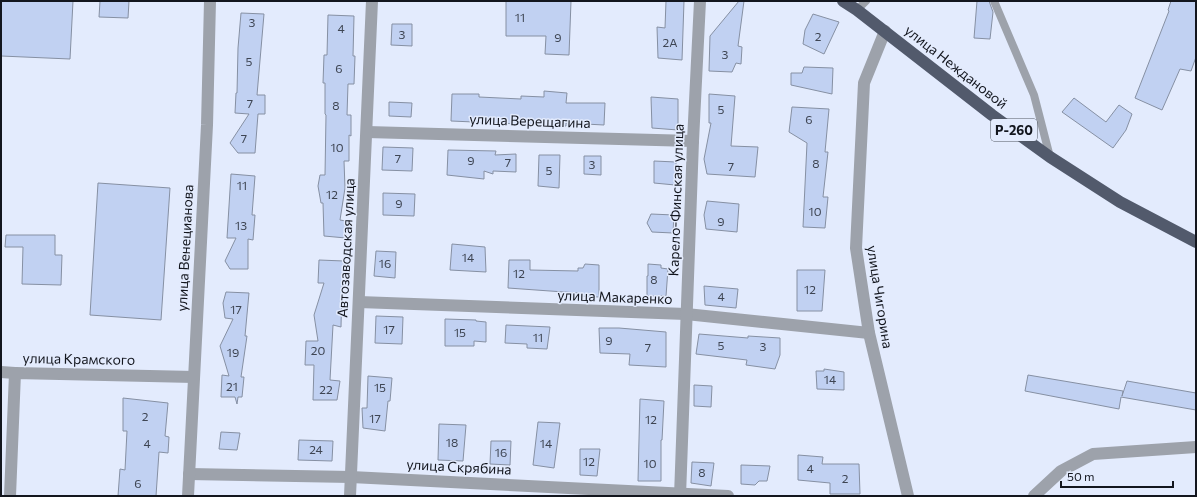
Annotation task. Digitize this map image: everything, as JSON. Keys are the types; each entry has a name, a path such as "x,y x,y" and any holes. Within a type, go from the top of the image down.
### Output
{"highway":[{"name":"улица Неждановой","path":"843,1 885,31 992,115 1050,157 1120,202 1196,242"}],"street":[{"name":"улица Венецианова","path":"188,496 207,125 210,1"},
{"name":"Автозаводская улица","path":"350,496 372,1"},
{"name":"Карело-Финская улица","path":"680,494 692,141 700,1"},
{"name":"улица Чигорина","path":"885,31 864,83 856,248 869,333 908,496"},
{"name":"улица Верещагина","path":"367,132 692,141"},
{"name":"улица Макаренко","path":"359,302 686,314 869,333"},
{"path":"1,372 14,373"},
{"name":"улица Крамского","path":"10,496 14,373 194,377"},
{"path":"1034,496 1061,471 1093,454 1196,447"},
{"name":"улица Скрябина","path":"189,474 351,477 728,496"}],"lane":[{"path":"857,10 866,1"},
{"path":"994,1 1034,95 1050,157"}],"building":[{"path":"1,1 73,1 70,59 1,56"},
{"path":"100,1 129,1 128,18 99,17"},
{"path":"506,1 571,1 569,55 545,54 546,36 506,36"},
{"path":"666,1 684,1 682,60 658,58 657,27 665,28"},
{"path":"739,1 744,1 738,46 742,47 741,64 736,63 732,72 709,71 710,36"},
{"path":"977,1 989,1 993,12 990,39 974,38"},
{"path":"1171,1 1196,1 1196,57 1191,71 1180,69 1162,110 1135,98 1169,11"},
{"path":"241,13 264,14 257,95 265,95 265,114 258,114 255,153 238,153 230,143 249,114 235,113"},
{"path":"813,14 839,22 824,54 803,44 805,30"},
{"path":"328,15 354,16 354,84 348,84 347,115 351,115 351,136 349,135 349,161 344,161 345,188 340,220 346,221 346,238 324,236 323,203 321,203 318,186 320,175 325,175 326,115 325,83 323,83 324,55 327,55"},
{"path":"392,24 412,24 412,46 391,45"},
{"path":"804,67 833,68 832,94 791,85 791,73 802,73"},
{"path":"544,91 567,93 566,103 605,103 604,125 566,123 566,126 451,121 452,94 479,94 479,97 521,99 521,96 544,97"},
{"path":"709,94 735,96 731,146 758,147 755,177 707,174 704,159 711,123 709,123"},
{"path":"651,97 678,99 678,130 652,128"},
{"path":"1074,98 1106,122 1119,105 1132,114 1126,130 1113,148 1062,112"},
{"path":"389,102 412,103 411,117 389,116"},
{"path":"792,107 829,109 825,152 828,152 823,197 828,197 825,228 803,227 807,143 789,132"},
{"path":"383,147 413,148 412,171 382,170"},
{"path":"448,150 496,151 495,155 516,154 516,172 493,171 493,174 484,171 484,179 447,175"},
{"path":"539,155 560,155 559,188 538,186"},
{"path":"584,156 601,156 601,175 584,174"},
{"path":"654,161 676,162 675,185 654,183"},
{"path":"231,174 255,176 252,215 255,215 253,240 248,239 248,269 230,269 225,261 236,238 227,238"},
{"path":"98,183 170,188 161,320 90,315"},
{"path":"383,193 415,194 414,216 383,215"},
{"path":"707,201 739,204 737,232 706,229 704,215"},
{"path":"651,214 674,215 673,233 652,232 647,223"},
{"path":"6,235 55,235 55,255 62,255 61,285 22,284 23,247 5,247"},
{"path":"452,244 485,247 486,272 450,270"},
{"path":"376,251 396,252 395,278 374,276"},
{"path":"319,260 344,261 341,327 333,325 330,380 340,381 337,400 313,400 314,365 305,365 306,341 318,341 314,315 324,283 318,283"},
{"path":"509,260 530,260 530,270 578,271 578,268 583,268 585,264 599,265 599,297 578,296 578,293 508,288"},
{"path":"648,264 661,265 661,268 668,269 666,296 647,296"},
{"path":"797,270 825,270 822,311 797,311"},
{"path":"704,286 738,289 736,308 705,305"},
{"path":"226,292 249,293 245,336 247,336 241,377 244,377 242,397 238,397 237,404 235,397 221,397 222,375 229,376 220,346 233,319 225,318 223,303"},
{"path":"376,316 403,317 402,344 375,343"},
{"path":"445,319 476,320 486,322 486,342 474,341 474,346 445,346"},
{"path":"506,325 550,327 547,349 527,348 527,344 505,343"},
{"path":"599,328 666,332 666,367 629,365 630,354 600,353"},
{"path":"699,334 748,338 748,336 780,338 780,355 775,369 746,365 747,360 696,354"},
{"path":"824,369 844,372 844,390 817,389 816,371 824,371"},
{"path":"1028,375 1123,391 1122,396 1127,381 1196,393 1196,410 1121,397 1119,409 1025,391"},
{"path":"368,376 392,378 385,431 363,428 362,408 367,408"},
{"path":"694,385 712,386 711,407 694,406"},
{"path":"123,398 168,403 165,436 169,437 168,453 159,452 156,496 118,496 120,469 125,470 127,431 123,431"},
{"path":"640,399 664,401 661,440 661,481 638,481"},
{"path":"538,422 560,423 554,468 533,465"},
{"path":"439,424 466,425 463,461 438,460"},
{"path":"221,432 240,433 237,450 219,449"},
{"path":"299,440 333,441 332,461 298,460"},
{"path":"491,441 511,441 510,465 490,464"},
{"path":"580,449 600,449 597,476 580,475"},
{"path":"798,455 823,457 822,464 859,464 860,494 830,494 830,483 798,480"},
{"path":"692,462 714,463 711,486 691,483"},
{"path":"741,465 770,466 767,481 759,481 755,485 741,484"}]}
